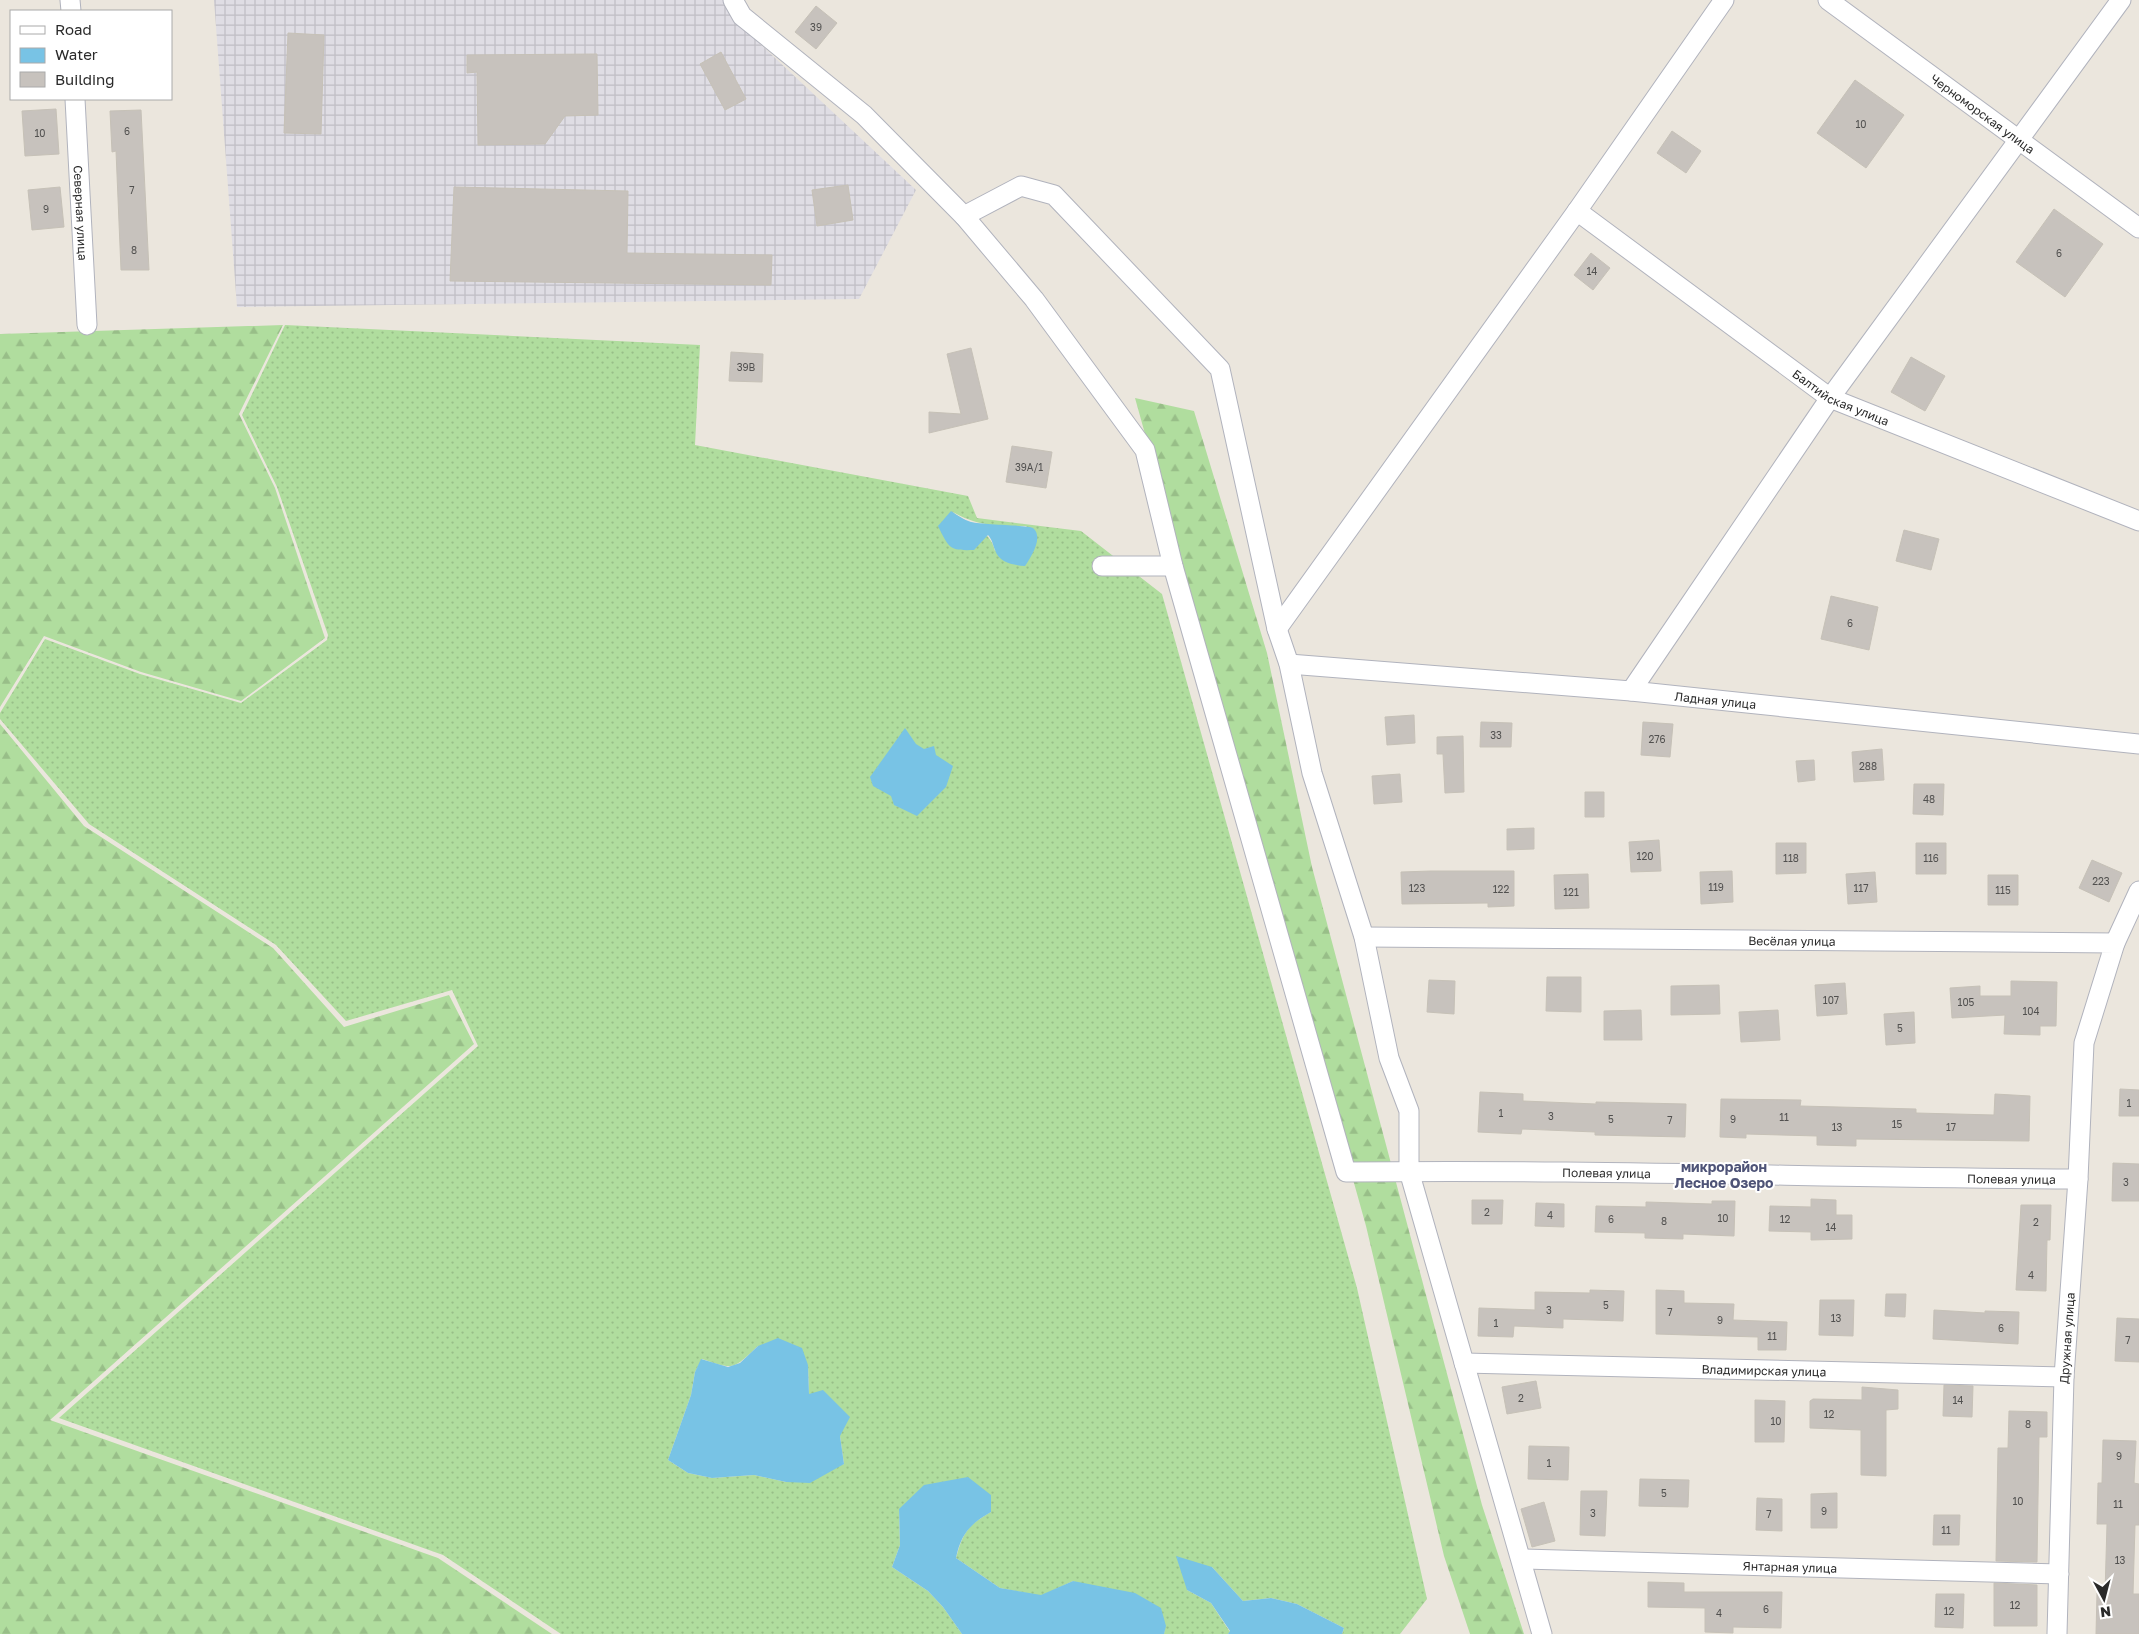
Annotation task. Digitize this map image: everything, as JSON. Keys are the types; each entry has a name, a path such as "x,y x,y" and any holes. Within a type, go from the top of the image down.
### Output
{"street":[{"path":"733,0 742,16 864,115 964,216 1034,299 1145,450 1173,566 1102,566"},
{"path":"1277,630 1577,211 1724,0"},
{"name":"Черноморская улица","path":"1828,0 2139,228"},
{"path":"1631,691 1830,398 2121,0"},
{"name":"Северная улица","path":"75,100 86,326"},
{"path":"964,216 1021,186 1054,195 1220,369 1277,630 1289,664 1312,773 1364,937 1390,1058 1409,1111 1409,1171 1542,1634"},
{"name":"Балтийская улица","path":"1577,211 1830,398 2139,521"},
{"name":"Полевая улица","path":"1173,566 1346,1172 1694,1173 2078,1179"},
{"name":"Ладная улица","path":"1289,664 1631,691 2139,744"},
{"path":"2115,943 2139,892"},
{"name":"Весёлая улица","path":"1364,937 2115,943"},
{"name":"Дружная улица","path":"2057,1634 2064,1377 2078,1179 2084,1043 2115,943"},
{"name":"Владимирская улица","path":"1464,1363 2064,1377"},
{"name":"Янтарная улица","path":"1521,1559 2059,1574"}],"shaded area":[{"path":"214,0 725,0 743,28 916,190 859,299 237,307"}],"green space":[{"path":"283,325 239,414 275,488 325,638 241,701 141,672 44,636 0,707 0,334"},
{"path":"285,325 700,345 695,445 968,496 977,518 1081,531 1162,594 1357,1288 1427,1599 1400,1634 1342,1634 1344,1628 1297,1604 1271,1598 1243,1601 1212,1567 1187,1590 1211,1603 1230,1632 1228,1634 1164,1634 1165,1626 1073,1581 1041,1596 1000,1588 956,1558 964,1535 972,1525 991,1512 899,1509 900,1545 892,1567 928,1591 943,1607 962,1634 561,1634 443,1555 59,1418 478,1046 452,990 346,1021 276,945 89,824 0,719 0,713 45,639 140,674 241,703 327,640 328,635 277,487 242,415","holes":["951,511 979,523 1027,526 995,551 993,544 983,532","758,1346 808,1365 809,1395 840,1436 844,1464 786,1482 754,1475 712,1478 688,1473 668,1460 691,1395 695,1372 702,1359 721,1365 733,1366 738,1364"]},
{"path":"1135,398 1194,411 1267,653 1312,867 1482,1505 1524,1634 1470,1634 1444,1556 1366,1226"},
{"path":"0,724 84,826 273,948 344,1027 449,995 474,1044 50,1420 438,1558 552,1634 0,1634"}],"water":[{"path":"951,511 971,522 1033,528 1036,532 1037,542 1025,566 1003,561 997,554 988,535 974,550 959,550 951,547 938,526"},
{"path":"905,728 916,744 924,749 934,746 936,755 953,766 946,787 917,816 894,805 891,796 873,786 870,777"},
{"path":"778,1338 802,1348 808,1365 809,1394 823,1390 850,1417 840,1436 844,1464 810,1483 786,1482 754,1475 712,1478 688,1473 668,1460 691,1395 695,1372 701,1359 728,1367 740,1363 758,1346"},
{"path":"968,1477 991,1495 991,1512 977,1521 968,1530 961,1542 956,1558 1000,1588 1041,1595 1073,1581 1135,1593 1161,1608 1166,1626 1164,1634 962,1634 943,1607 928,1591 892,1567 900,1545 899,1509 924,1485"},
{"path":"1176,1556 1212,1567 1243,1601 1271,1598 1297,1604 1344,1628 1342,1634 1228,1634 1230,1631 1211,1603 1187,1590"}],"building":[{"path":"816,6 837,23 816,49 795,32"},
{"path":"288,33 324,35 321,134 284,133"},
{"path":"721,52 746,99 725,110 700,64"},
{"path":"597,54 598,115 565,116 545,144 478,145 477,72 467,73 467,55"},
{"path":"1855,80 1904,115 1866,168 1817,133"},
{"path":"56,109 59,154 25,156 22,111"},
{"path":"141,110 149,270 121,270 116,151 112,152 110,111"},
{"path":"1672,131 1701,151 1686,173 1657,153"},
{"path":"848,185 853,220 817,226 812,190"},
{"path":"60,187 64,227 32,230 28,190"},
{"path":"454,187 628,191 627,253 772,255 771,285 450,281"},
{"path":"2054,209 2103,244 2065,297 2016,262"},
{"path":"1591,253 1610,268 1593,290 1574,275"},
{"path":"971,348 988,419 929,433 929,412 961,414 947,354"},
{"path":"731,352 763,354 762,382 729,381"},
{"path":"1911,357 1945,376 1925,411 1891,392"},
{"path":"1012,446 1052,452 1046,488 1006,482"},
{"path":"1904,530 1939,539 1931,570 1896,561"},
{"path":"1831,596 1878,607 1869,650 1821,639"},
{"path":"1414,715 1415,743 1387,745 1385,717"},
{"path":"1481,722 1512,723 1511,747 1480,747"},
{"path":"1643,722 1673,724 1670,757 1641,755"},
{"path":"1463,736 1464,792 1445,793 1443,754 1437,754 1437,737"},
{"path":"1882,749 1884,780 1854,782 1852,752"},
{"path":"1814,760 1815,780 1798,782 1796,761"},
{"path":"1400,774 1402,802 1374,804 1372,776"},
{"path":"1914,784 1944,784 1943,815 1913,814"},
{"path":"1585,792 1604,792 1604,817 1585,817"},
{"path":"1534,828 1534,849 1507,850 1507,829"},
{"path":"1659,840 1661,871 1631,872 1629,842"},
{"path":"1776,843 1806,843 1806,873 1776,874"},
{"path":"1916,843 1946,843 1946,874 1916,874"},
{"path":"2092,860 2122,873 2109,902 2079,888"},
{"path":"1514,871 1514,906 1488,907 1488,903 1402,904 1401,872"},
{"path":"1732,871 1733,902 1701,904 1700,872"},
{"path":"1875,872 1877,902 1848,904 1846,874"},
{"path":"1588,874 1589,908 1555,909 1554,875"},
{"path":"1988,875 2018,875 2018,905 1988,905"},
{"path":"1547,977 1581,977 1581,1012 1546,1011"},
{"path":"1429,980 1455,981 1454,1014 1427,1012"},
{"path":"2011,981 2057,982 2056,1026 2040,1026 2040,1035 2004,1034 2005,1015 1952,1018 1950,988 1980,986 1980,996 2011,996"},
{"path":"1845,983 1847,1014 1817,1016 1815,985"},
{"path":"1719,985 1720,1014 1671,1015 1671,986"},
{"path":"1641,1010 1642,1040 1604,1040 1604,1011"},
{"path":"1778,1010 1780,1040 1741,1042 1739,1012"},
{"path":"1914,1012 1915,1043 1886,1045 1884,1014"},
{"path":"2120,1089 2139,1090 2139,1116 2119,1116"},
{"path":"1480,1092 1523,1094 1523,1101 1596,1104 1596,1102 1686,1104 1685,1137 1595,1135 1595,1132 1522,1129 1521,1134 1478,1132"},
{"path":"1995,1094 2030,1096 2029,1141 1856,1139 1856,1146 1817,1145 1817,1136 1746,1134 1746,1138 1720,1137 1721,1099 1801,1100 1800,1106 1916,1109 1916,1113 1994,1115"},
{"path":"2113,1163 2139,1164 2139,1201 2112,1201"},
{"path":"1811,1199 1836,1200 1836,1215 1852,1215 1852,1239 1811,1240 1811,1232 1769,1231 1770,1206 1811,1207"},
{"path":"1472,1200 1503,1200 1502,1224 1472,1224"},
{"path":"1712,1201 1735,1201 1734,1236 1683,1234 1683,1239 1645,1238 1645,1233 1595,1232 1596,1206 1646,1207 1646,1202 1712,1204"},
{"path":"1536,1203 1564,1204 1564,1227 1535,1226"},
{"path":"2021,1205 2051,1205 2050,1240 2047,1240 2046,1291 2016,1290"},
{"path":"1590,1290 1624,1291 1623,1321 1563,1319 1563,1328 1514,1326 1513,1337 1478,1336 1479,1308 1535,1310 1535,1292 1590,1293"},
{"path":"1656,1290 1684,1291 1684,1303 1734,1304 1733,1320 1787,1322 1786,1350 1758,1350 1758,1337 1656,1334"},
{"path":"1886,1294 1906,1294 1905,1317 1885,1316"},
{"path":"1820,1300 1854,1300 1853,1336 1819,1335"},
{"path":"1934,1310 1985,1313 1985,1311 2019,1312 2018,1344 1933,1339"},
{"path":"2117,1318 2139,1319 2139,1362 2115,1361"},
{"path":"1536,1381 1541,1408 1507,1414 1502,1387"},
{"path":"1944,1385 1973,1386 1972,1417 1943,1416"},
{"path":"1862,1387 1898,1390 1898,1409 1886,1410 1886,1476 1861,1475 1861,1430 1810,1428 1810,1401 1813,1399 1862,1400"},
{"path":"1755,1400 1785,1401 1784,1442 1755,1442"},
{"path":"2009,1411 2047,1412 2047,1437 2039,1437 2037,1562 1996,1561 1998,1448 2008,1448"},
{"path":"2103,1440 2136,1441 2134,1483 2139,1484 2139,1525 2135,1525 2133,1594 2139,1594 2139,1634 2096,1634 2097,1593 2105,1593 2107,1524 2097,1524 2098,1483 2102,1483"},
{"path":"1529,1446 1569,1447 1568,1480 1528,1479"},
{"path":"1640,1479 1689,1480 1688,1507 1639,1506"},
{"path":"1581,1491 1607,1491 1605,1536 1580,1535"},
{"path":"1837,1493 1837,1528 1811,1528 1811,1494"},
{"path":"1757,1498 1782,1499 1782,1531 1756,1530"},
{"path":"1544,1502 1555,1541 1532,1547 1521,1509"},
{"path":"1934,1515 1960,1515 1959,1545 1933,1545"},
{"path":"1648,1582 1684,1583 1684,1592 1782,1592 1781,1628 1733,1627 1733,1633 1705,1632 1705,1608 1648,1607"},
{"path":"1994,1583 2037,1585 2037,1626 1994,1626"},
{"path":"1936,1594 1964,1594 1963,1628 1935,1627"}],"district":[{"name":"микрорайон Лесное Озеро","path":"1724,1174"}]}
